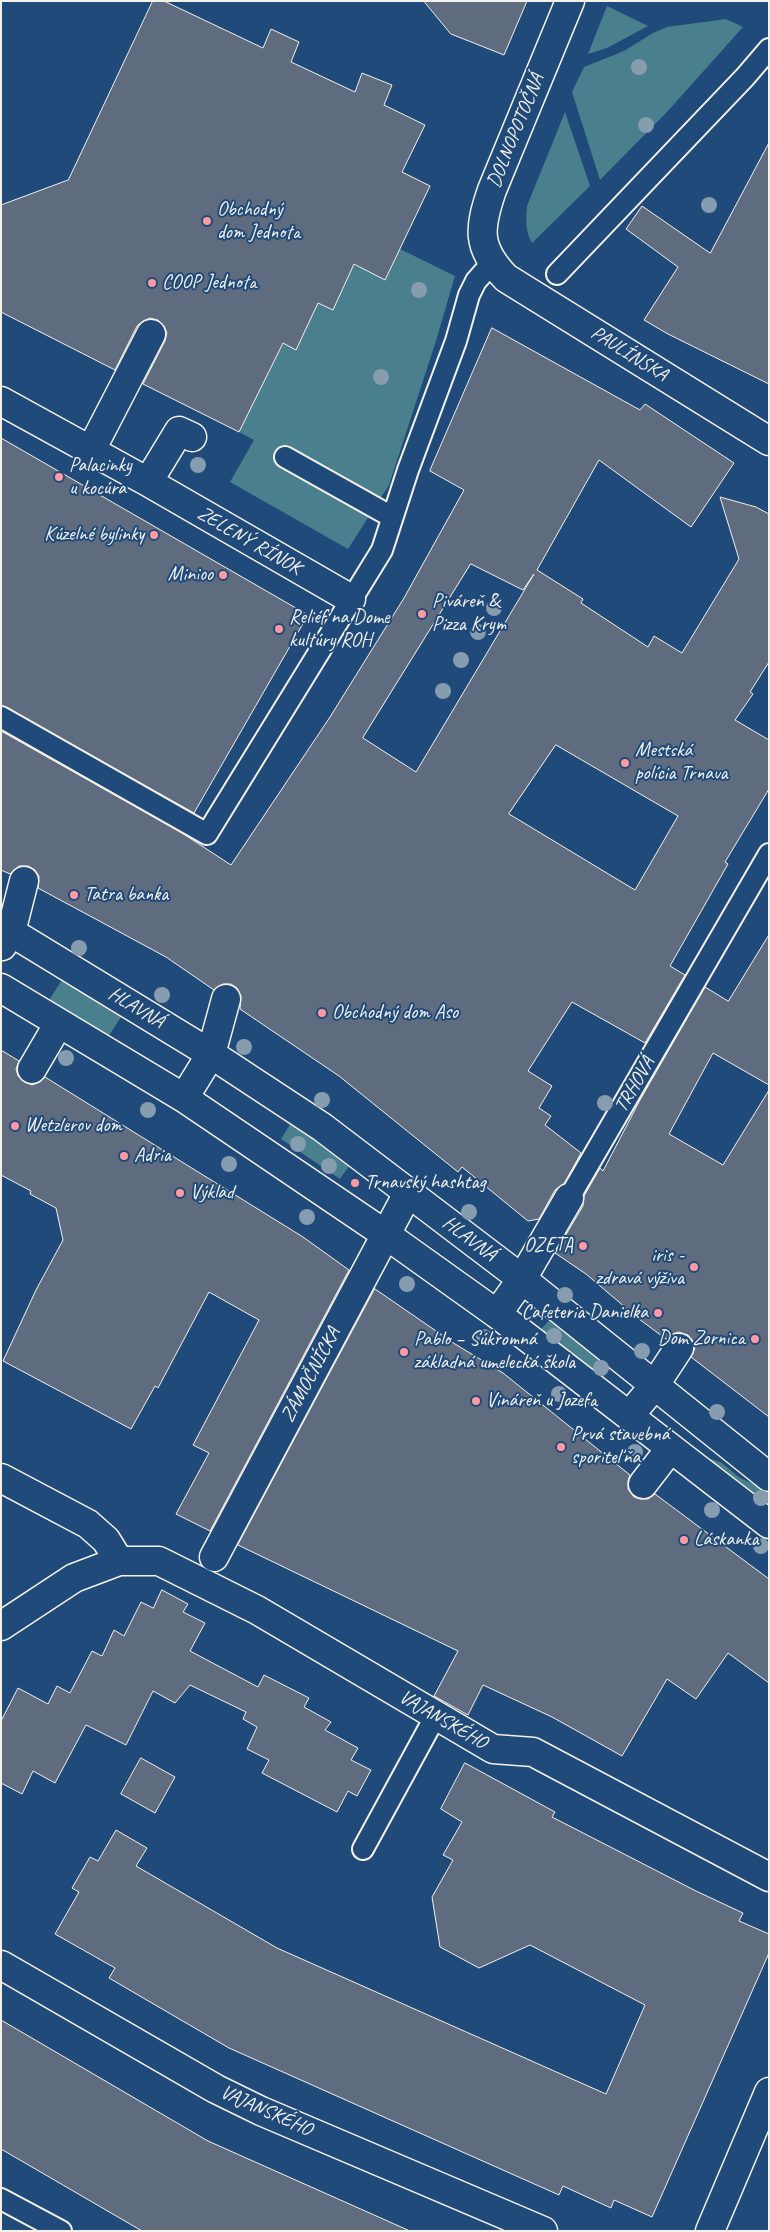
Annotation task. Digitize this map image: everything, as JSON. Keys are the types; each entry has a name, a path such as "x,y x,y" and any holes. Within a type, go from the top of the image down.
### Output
{"street":[{"name":"DOLNOPOTOČNÁ","path":"492,263 484,241 482,218 570,1"},
{"name":"PAULÍNSKA","path":"492,263 506,278 769,441"},
{"path":"91,450 151,334"},
{"name":"ZELENÝ RÍNOK","path":"1,401 148,482 351,599"},
{"path":"148,482 179,431 192,437"},
{"path":"4,935 24,881"},
{"name":"HLAVNÁ","path":"4,935 212,1054 322,1127 522,1279 769,1477"},
{"path":"1,988 184,1098 385,1234 497,1314 769,1524"},
{"path":"184,1098 212,1054 226,999"},
{"path":"32,1069 59,1023"},
{"name":"ZÁMOČNÍCKA","path":"214,1557 408,1192"},
{"name":"TRHOVÁ","path":"497,1314 522,1279 569,1198"},
{"path":"629,1416 654,1386 679,1348"},
{"path":"643,1484 670,1449"},
{"path":"1,1478 88,1524 106,1540 119,1561"},
{"name":"VAJANSKÉHO","path":"1,1626 74,1578 119,1561 159,1561 257,1610 493,1749 534,1752 769,1877"},
{"name":"VAJANSKÉHO","path":"1,1964 216,2089 261,2111 543,2231"},
{"path":"710,2231 769,2092"}],"lane":[{"path":"557,274 746,78 769,49"},
{"path":"1,717 207,834 382,550 392,517 456,341 470,295 476,281 492,263"},
{"path":"285,457 392,517"},
{"name":"TRHOVÁ","path":"569,1198 769,854"},
{"path":"363,1849 435,1716"},
{"path":"1,2200 61,2231"}],"green space":[{"path":"607,6 648,26 607,48 588,54"},
{"path":"726,19 743,27 667,112 600,180 572,92 584,67 624,51 653,33 667,27"},
{"path":"565,112 590,186 532,243 527,230 527,206"},
{"path":"400,249 455,276 389,485 348,549 230,482 254,440 239,432 283,343 296,349 317,303 333,310 354,264 385,279"},
{"path":"64,977 123,1014 108,1037 49,1000"},
{"path":"292,1121 352,1162 340,1179 281,1139"},
{"path":"551,1318 611,1366 602,1378 538,1333"},
{"path":"708,1458 722,1463 740,1478 769,1491 769,1511 705,1463"}],"building":[{"name":"Obchodný dom Jednota","path":"153,1 164,1 263,48 271,29 299,42 291,62 355,92 362,73 392,85 384,105 425,125 402,172 430,186 385,280 354,264 333,310 318,303 296,350 283,343 239,432 143,384 165,341 167,333 164,326 158,320 150,318 137,326 115,370 1,312 1,205 68,180"},
{"path":"424,1 527,1 504,55 451,34"},
{"path":"769,143 769,384 668,334 644,320 678,267 626,229 642,206 710,253"},
{"path":"492,328 640,410 645,404 734,463 691,527 599,460 537,570 583,599 581,603 648,647 654,636 682,653 739,559 720,497 756,507 769,514 769,662 750,692 753,694 735,720 769,740 769,789 725,862 728,864 670,966 685,975 645,1043 572,1002 528,1071 552,1086 539,1108 551,1116 545,1125 581,1153 564,1184 555,1190 539,1219 528,1221 462,1167 458,1172 339,1076 240,1009 241,996 237,988 231,984 223,984 214,990 166,957 38,888 39,876 35,870 28,866 19,866 10,874 1,870 1,731 182,833 231,865 330,717 404,598 464,490 430,471","holes":["471,564 523,590 534,574 416,772 363,738","556,745 678,816 635,890 509,814"]},
{"path":"1,438 308,615 194,813 1,705"},
{"path":"769,935 769,1085 713,1053 669,1134 723,1165 769,1090 769,1417 691,1357 695,1348 693,1341 688,1335 679,1332 672,1334 666,1339 639,1319 586,1274 555,1253 583,1206 584,1196 600,1168 603,1171 640,1100 705,987 728,1001"},
{"path":"1,1050 19,1061 16,1069 18,1076 24,1082 32,1085 40,1082 45,1077 303,1237 349,1270 210,1531 176,1514 209,1453 193,1445 259,1320 209,1292 158,1388 155,1386 131,1429 3,1361 36,1290 63,1240 56,1208 30,1194 31,1191 1,1175"},
{"path":"375,1289 455,1344 503,1373 630,1475 628,1489 634,1497 648,1499 655,1494 769,1579 769,1683 728,1653 696,1699 667,1679 622,1756 552,1717 483,1685 468,1715 434,1696 458,1651 238,1545"},
{"path":"162,1590 188,1604 183,1612 205,1623 190,1651 258,1687 264,1675 309,1698 304,1707 331,1722 325,1730 358,1748 351,1760 371,1770 357,1796 348,1791 337,1812 262,1773 269,1760 247,1749 257,1727 243,1719 246,1712 190,1685 175,1703 153,1691 126,1745 86,1725 55,1783 33,1771 22,1794 1,1783 1,1721 18,1688 48,1704 57,1686 70,1693 92,1651 102,1656 114,1630 124,1636 141,1602 153,1608"},
{"path":"141,1758 175,1777 155,1813 121,1794"},
{"path":"465,1763 555,1812 552,1817 743,1913 739,1921 769,1934 769,1953 652,2217 614,2200 611,2208 563,2186 559,2195 229,2048 109,1978 115,1968 55,1934 79,1892 72,1888 90,1857 98,1861 116,1830 147,1848 136,1866 277,1948 606,2094 645,2005 530,1945 479,1968 440,1947 432,1897 453,1860 443,1855 462,1822 441,1809"},
{"path":"1,2020 208,2141 410,2231 142,2231 1,2149"}],"place":[{"name":"Obchodný dom Jednota","path":"207,221"},
{"name":"COOP Jednota","path":"152,283"},
{"name":"Palacinky u kocúra","path":"59,477"},
{"name":"Kúzelné bylinky","path":"154,535"},
{"name":"Minioo","path":"223,575"},
{"name":"Piváreň & Pizza Krym","path":"422,614"},
{"name":"Reliéf na Dome kultúry ROH","path":"279,629"},
{"name":"Mestská polícia Trnava","path":"625,763"},
{"name":"Tatra banka","path":"74,895"},
{"name":"Obchodný dom Aso","path":"322,1013"},
{"name":"Wetzlerov dom","path":"15,1126"},
{"name":"Adria","path":"124,1156"},
{"name":"Trnavský hashtag","path":"355,1183"},
{"name":"Výklad","path":"180,1193"},
{"name":"OZETA","path":"583,1246"},
{"name":"iris - zdravá výživa","path":"694,1267"},
{"name":"Cafeteria Danielka","path":"658,1313"},
{"name":"Dom Zornica","path":"755,1339"},
{"name":"Pablo – Súkromná základná umelecká škola","path":"404,1352"},
{"name":"Vináreň u Jozefa","path":"476,1401"},
{"name":"Prvá stavebná sporiteľňa","path":"561,1447"},
{"name":"Láskanka","path":"684,1540"}]}
